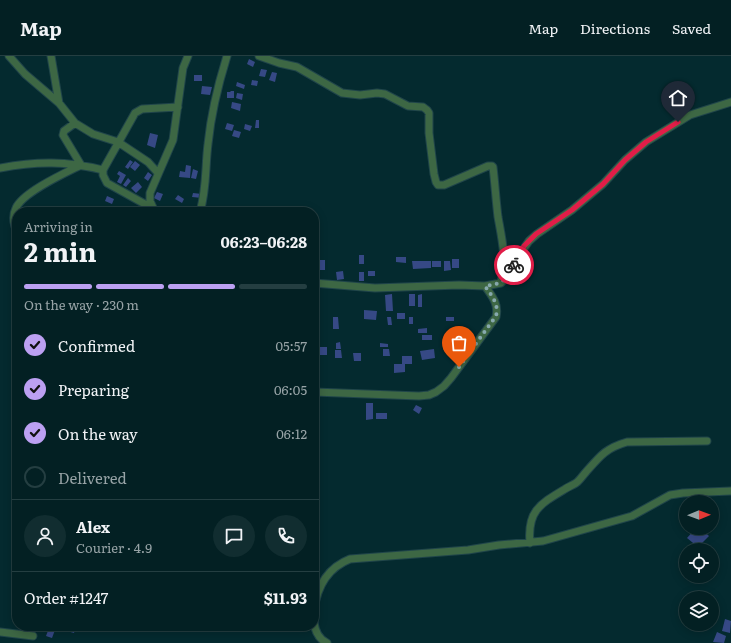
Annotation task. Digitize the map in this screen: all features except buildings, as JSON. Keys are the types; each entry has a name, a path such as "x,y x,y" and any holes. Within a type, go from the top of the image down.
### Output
{"street":[{"path":"9,56 25,74 59,103 75,122 93,134 118,142 148,162 158,173"},
{"path":"51,56 59,103"},
{"path":"153,207 150,201 150,193 173,140 183,68 188,56"},
{"path":"201,207 206,189 207,144 217,91 227,56"},
{"path":"259,56 297,67 342,92 360,95 377,93 385,94 408,106 423,107 429,113 429,132 434,174 438,185 444,185 488,166 492,166 498,217 503,240 504,266 501,282"},
{"path":"319,283 375,288 459,285 485,286 501,282 509,275 520,254 536,234 572,210 598,189 625,160 646,142 690,115 731,102"},
{"path":"149,207 107,183 103,175 103,170 138,110 178,107"},
{"path":"75,122 64,131 63,135 81,165"},
{"path":"0,168 35,163 60,163 81,165 103,170"},
{"path":"16,207 41,186 81,165"},
{"path":"319,392 419,396 429,395 436,392 451,378 496,316 497,305 485,286"},
{"path":"530,543 530,520 536,510 547,500 576,483 603,453 617,445 628,442 707,441"},
{"path":"319,592 326,577 332,569 340,562 350,559 468,550 499,545 543,541 632,516 670,495 731,491"},
{"path":"317,631 322,640 327,643"},
{"path":"0,632 32,636"}],"way so far":[{"path":"459,367 496,316 497,305 485,286 493,285 506,279 514,265"}],"route":[{"path":"514,265 524,246 536,234 572,210 603,184 625,160 646,142 678,122"}]}
